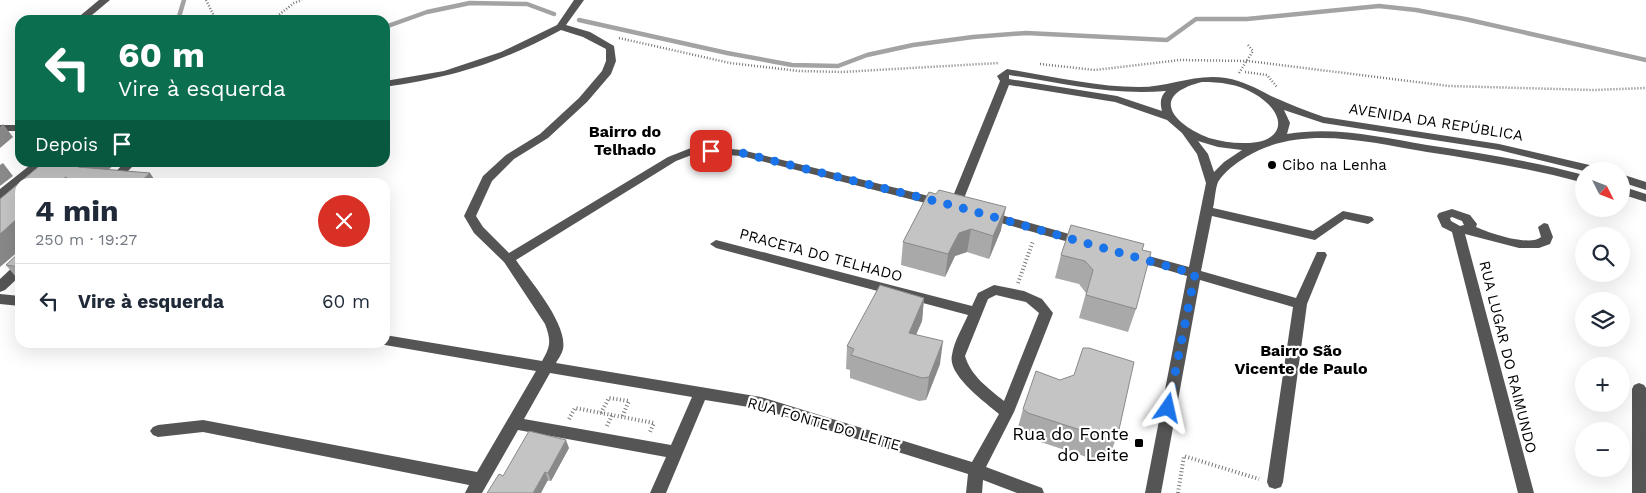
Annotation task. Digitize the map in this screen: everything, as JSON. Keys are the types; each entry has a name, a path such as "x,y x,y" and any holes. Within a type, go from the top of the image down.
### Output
{"street":[{"path":"86,15 105,0"},
{"path":"390,83 444,74 476,66 525,46 560,27 579,0"},
{"path":"158,431 203,426 477,487 556,350 553,330 508,260 478,230 470,216 487,179 510,157 544,136 583,100 607,72 611,61 611,48 596,38 580,31 560,27"},
{"name":"AVENIDA DA REPÚBLICA","path":"1005,82 1002,76 1007,72 1119,89 1141,90 1174,87 1186,81 1220,79 1239,83 1297,112 1318,119 1498,147 1575,165"},
{"path":"964,209 1005,82 1117,99 1170,117"},
{"path":"1151,490 1212,182 1202,154 1182,128 1170,117 1165,106 1166,95 1174,87"},
{"path":"1271,99 1281,110 1285,121 1284,131 1275,139"},
{"path":"0,128 15,128"},
{"path":"1182,128 1200,138 1220,144 1242,147 1261,145"},
{"name":"AVENIDA DA REPÚBLICA","path":"1212,182 1229,161 1244,152 1275,139 1311,134 1368,138 1502,159 1575,177"},
{"path":"508,260 672,159 696,150 742,153 964,209 1093,245"},
{"path":"22,178 36,167"},
{"path":"114,178 126,167"},
{"path":"1630,181 1646,186"},
{"path":"0,195 15,183"},
{"path":"1630,193 1646,198"},
{"path":"1207,210 1315,236 1343,215 1368,220"},
{"name":"RUA LUGAR DO RAIMUNDO","path":"1526,493 1464,229 1484,236 1534,246 1546,241 1547,237 1544,227"},
{"name":"PRACETA DO TELHADO","path":"716,244 976,312"},
{"path":"1121,253 1300,304"},
{"path":"1275,482 1300,304 1320,255"},
{"path":"0,287 15,273"},
{"path":"974,493 976,470 1007,412 1046,313 1043,306 1036,301 994,290 982,296 958,356 959,365 965,375 1007,412"},
{"path":"0,299 15,300"},
{"name":"RUA FONTE DO LEITE","path":"390,341 761,403 976,470 1036,493"},
{"path":"1639,389 1643,417 1640,493"},
{"path":"658,493 701,393"},
{"path":"514,423 675,452"}],"path":[{"path":"206,0 214,15"},
{"path":"279,15 302,0"},
{"path":"596,38 625,39 730,63 799,72 842,72 1003,63"},
{"path":"1239,83 1239,71 1248,61 1252,51 1248,45"},
{"path":"1039,64 1095,70 1180,60 1248,61 1448,86 1594,90 1646,88"},
{"path":"1014,295 1037,229"},
{"path":"602,413 609,398 629,401 622,417"},
{"path":"563,432 575,408 654,422 644,446"},
{"path":"1178,493 1184,456 1263,481 1275,482"}],"building":[{"path":"38,167 78,167 150,173 144,178 25,178"},
{"path":"15,186 15,220 0,234 0,199"},
{"path":"939,190 1006,207 993,236 971,229 959,233 948,254 903,242 929,192 936,194"},
{"path":"1071,225 1144,244 1142,250 1151,252 1136,309 1086,295 1093,270 1085,261 1061,255"},
{"path":"15,257 15,266 6,265"},
{"path":"880,285 924,298 909,333 943,341 929,377 922,378 851,355 854,349 847,346"},
{"path":"1083,348 1089,348 1134,362 1118,434 1109,432 1108,439 1028,413 1023,409 1036,371 1060,380 1074,375"},
{"path":"529,431 566,440 548,473 545,472 533,493 487,493 499,474 503,476"}],"waterway":[{"path":"180,15 184,0"},
{"path":"390,25 427,12 470,3 527,4 554,14"},
{"path":"579,20 727,53 792,65 838,66 867,55 913,45 973,37 1026,33 1167,40 1196,19 1247,19 1379,6 1416,10 1465,19 1646,60"}],"place":[{"name":"Cibo na Lenha","path":"1272,165"},
{"name":"Rua do Fonte do Leite","path":"1139,443"}],"district":[{"name":"Bairro do Telhado","path":"625,140"},
{"name":"Bairro São Vicente de Paulo","path":"1301,359"}],"route":[{"path":"711,151 742,153 955,206 1195,274 1168,408"}]}
